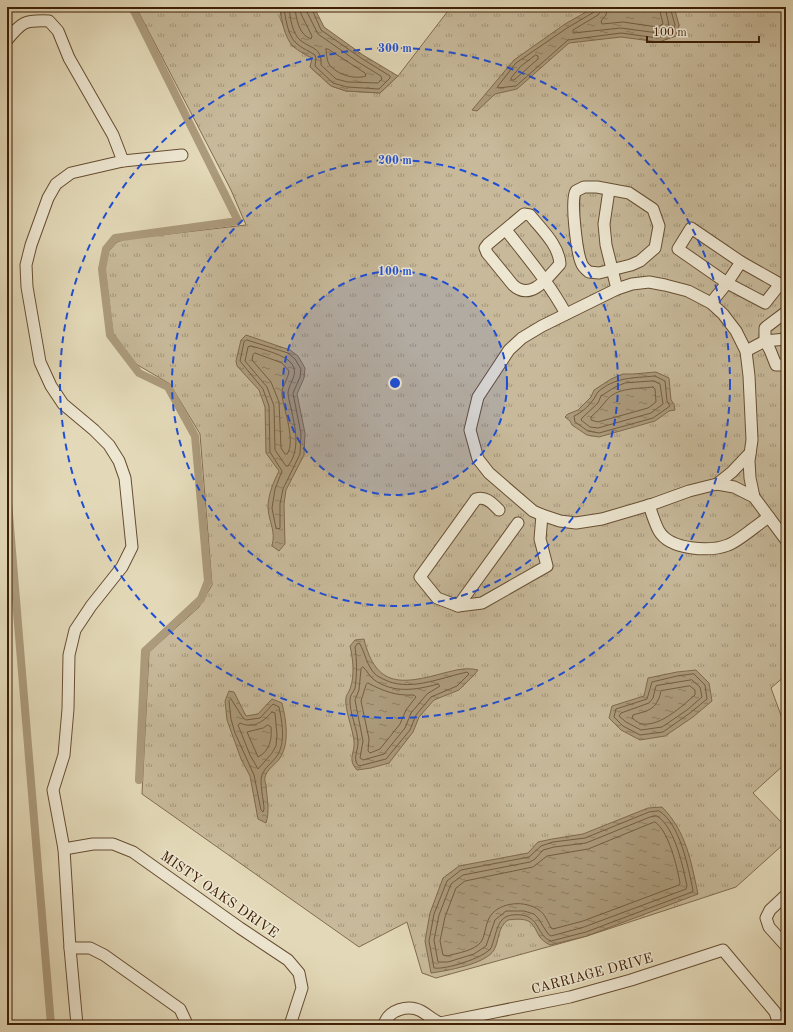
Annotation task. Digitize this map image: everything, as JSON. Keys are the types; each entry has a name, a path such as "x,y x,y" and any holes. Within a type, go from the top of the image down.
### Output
{"street":[{"path":"7,40 20,24 35,20 49,21 58,31 69,58 113,135 123,161"},
{"path":"77,1025 70,948 64,849 53,790 64,755 68,709 69,655 75,630 91,606 122,567 132,547 125,478 119,460 109,445 94,430 63,404 51,386 40,362 27,287 26,265 31,245 45,205 56,184 71,173 123,161 182,155"},
{"path":"584,187 597,187 609,190 629,193 653,209 659,226 655,248 640,261 631,265 599,273 589,272 581,263 576,234 573,199 576,191 584,187"},
{"path":"609,190 604,224 606,245 617,289"},
{"path":"524,214 530,215 553,244 560,258 560,264 545,280 531,291 522,291 513,285 487,253 485,248 524,214"},
{"path":"691,228 741,262 780,284 765,303 728,283 678,248 691,228"},
{"path":"506,230 545,280 557,297 566,314"},
{"path":"710,303 728,283 741,262"},
{"path":"754,496 734,487 717,484 689,491 602,519 576,523 560,521 542,515 533,511 489,473 478,459 470,430 478,398 509,350 522,338 566,314 617,289 632,284 649,282 688,291 710,303 723,314 736,331 746,351 751,433 749,461 750,478 754,496 786,540"},
{"path":"786,312 765,328 765,341 776,365 786,365"},
{"path":"746,351 765,341 786,339"},
{"path":"717,484 732,472 750,453"},
{"path":"499,510 486,498 476,499 420,577 437,598 458,606 482,604 546,566 540,539 542,515"},
{"path":"649,505 659,532 666,539 680,546 710,549 729,545 769,517"},
{"path":"458,606 518,523"},
{"name":"MISTY OAKS DRIVE","path":"64,849 93,844 113,844 133,852 288,960 299,973 302,988 290,1025"},
{"path":"786,895 770,910 766,918 769,927 786,946"},
{"path":"70,948 90,948 104,955 180,1009 186,1025"},
{"name":"CARRIAGE DRIVE","path":"384,1025 385,1021 395,1011 408,1008 421,1011 433,1021 440,1023 570,997 632,980 723,950 775,1012 780,1025"}],"green space":[{"path":"136,7 281,7 280,18 292,46 313,58 310,67 331,86 346,91 380,93 398,76 451,7 786,7 786,675 771,688 786,729 786,763 753,793 786,827 786,842 736,887 587,936 436,978 422,973 407,922 359,947 142,794 149,652 199,607 212,585 200,434 170,384 136,364 113,333 105,268 108,252 117,242 126,239 246,225 231,190"}],"water":[{"path":"281,7 314,7 324,27 363,55 398,76 380,93 346,91 331,86 310,67 312,58 297,50 290,43 281,16"},
{"path":"595,7 674,7 679,25 676,36 659,42 621,37 569,43 517,89 495,94 477,111 472,110 514,60 565,24"},
{"path":"246,335 290,350 298,356 305,368 304,378 297,394 305,433 304,455 286,490 284,504 285,544 279,551 272,546 273,531 268,508 271,489 279,471 266,453 265,407 259,390 237,366 236,361 241,340"},
{"path":"656,372 669,378 671,400 674,404 675,410 669,411 655,421 599,437 587,435 572,425 565,417 568,414 578,410 591,397 594,390 611,379 623,374"},
{"path":"364,639 369,655 376,667 384,675 393,679 416,679 461,669 478,670 459,690 434,700 419,717 413,732 389,763 357,770 352,763 354,741 347,713 346,696 352,684 353,673 353,662 350,646 355,640"},
{"path":"696,670 709,683 712,701 693,717 665,736 640,740 621,730 609,718 612,706 644,696 648,678"},
{"path":"229,691 234,692 246,716 258,714 272,699 282,703 286,724 286,738 280,758 265,777 268,809 266,823 258,819 250,776 241,759 227,720 225,701"},
{"path":"662,807 677,826 682,836 690,858 698,894 587,936 550,945 542,940 534,926 529,921 520,919 508,920 504,923 500,930 496,946 490,955 475,963 446,971 431,973 425,941 430,913 443,878 459,866 528,853 538,842 583,834 648,808"}],"waterway":[{"path":"132,7 238,221 115,238 106,249 102,269 110,335 139,373 168,387 195,436 208,581 201,599 145,651 139,780"},
{"path":"7,490 51,1025"}]}
